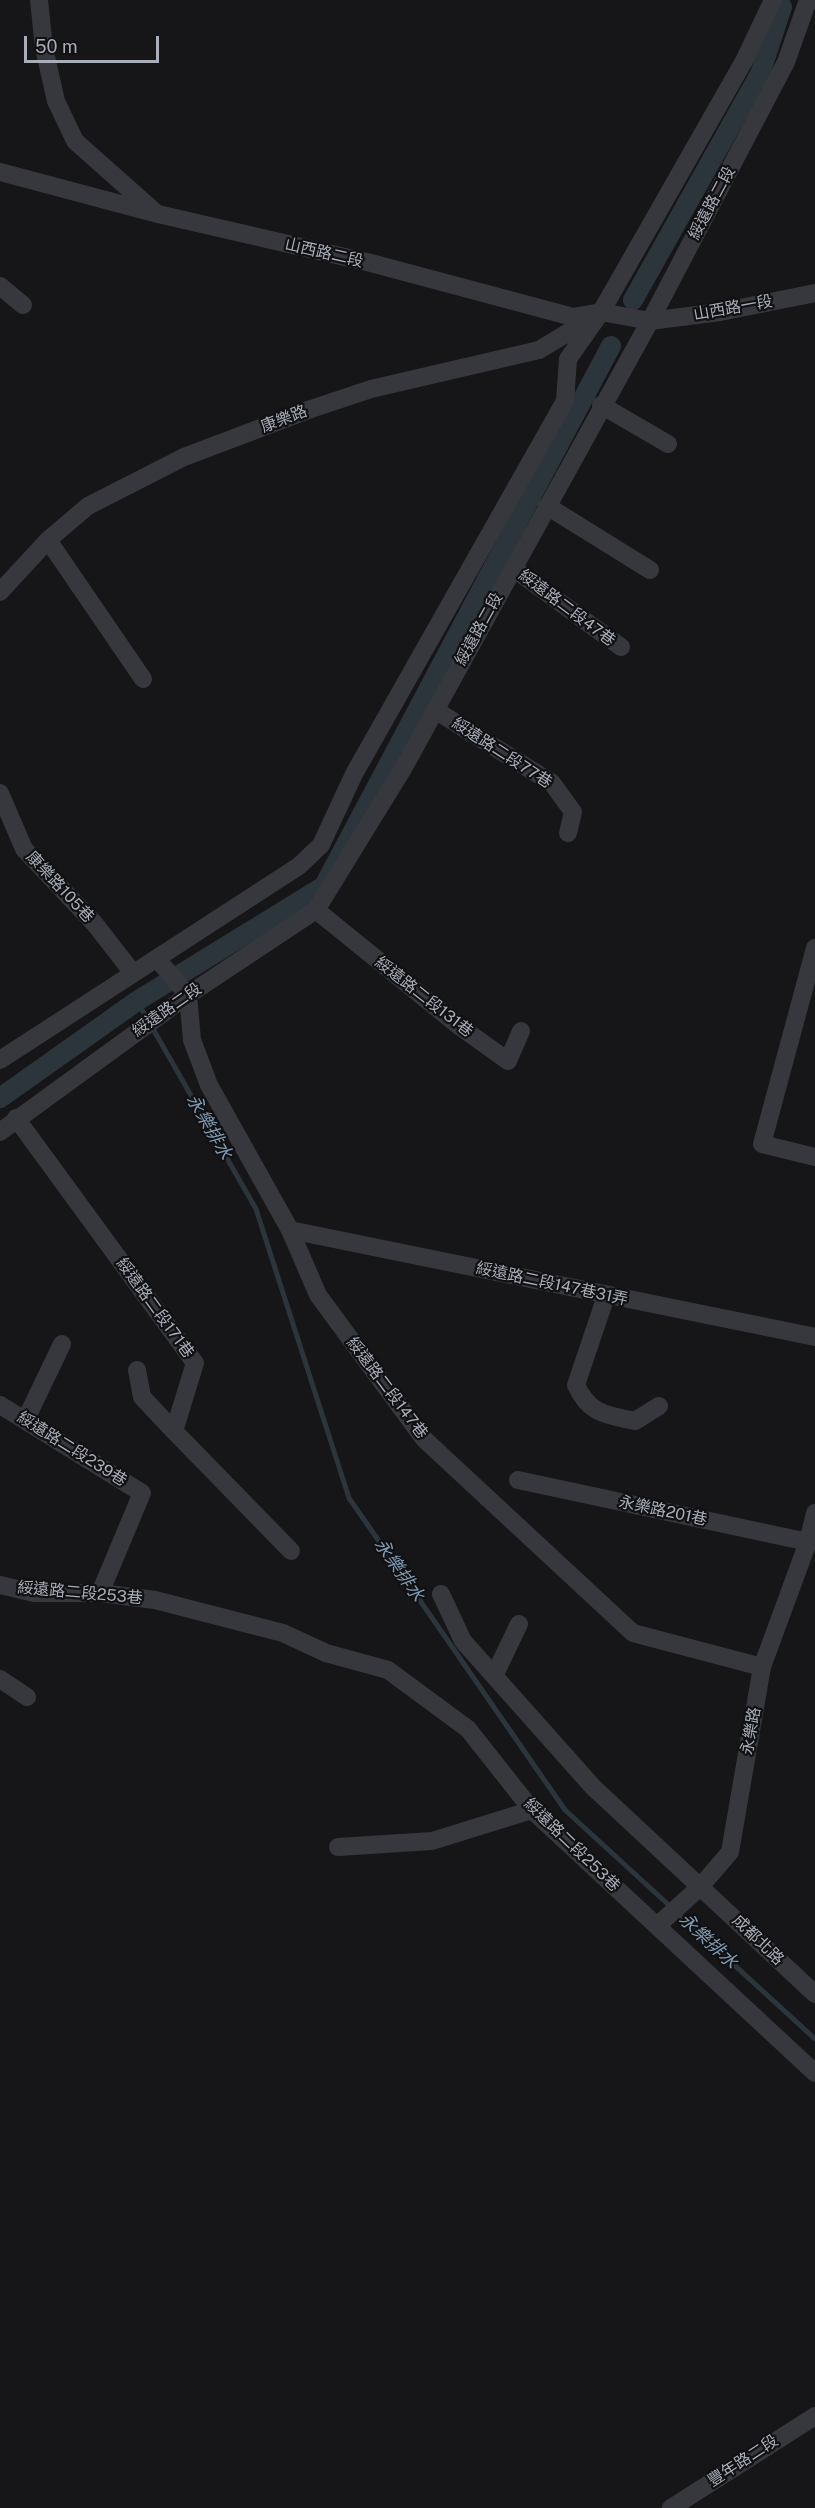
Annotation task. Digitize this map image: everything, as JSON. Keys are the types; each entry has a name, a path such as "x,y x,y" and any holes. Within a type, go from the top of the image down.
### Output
{"street":[{"path":"39,0 44,48 56,101 75,141 158,214"},
{"path":"0,1060 299,866 321,845 354,774 565,401 568,359 601,312 744,61 773,0"},
{"name":"綏遠路二段","path":"0,1132 142,1027 315,910 404,767 601,405 650,321 786,62 808,0"},
{"name":"山西路二段","path":"0,172 158,214 370,263 573,317 601,312 650,321"},
{"path":"0,286 22,305"},
{"name":"山西路一段","path":"650,321 720,312 815,293"},
{"name":"康樂路","path":"0,592 48,540 88,506 184,457 371,389 539,350 601,312"},
{"path":"601,405 668,444"},
{"path":"547,506 650,570"},
{"path":"48,540 143,679"},
{"name":"綏遠路二段47巷","path":"513,568 621,647"},
{"name":"綏遠路二段77巷","path":"435,710 552,783 573,812 568,833"},
{"name":"康樂路105巷","path":"0,793 24,849 94,923 133,974"},
{"name":"綏遠路二段131巷","path":"315,910 459,1026 508,1061 521,1031"},
{"path":"815,948 762,1144 815,1157"},
{"path":"157,959 181,1000"},
{"name":"綏遠路二段147巷","path":"181,1000 192,1041 209,1085 290,1230 318,1295 424,1439 633,1634 762,1667"},
{"name":"綏遠路二段171巷","path":"16,1118 195,1363 174,1431"},
{"name":"綏遠路二段147巷31弄","path":"290,1230 815,1337"},
{"path":"606,1296 576,1385 583,1401 603,1414 635,1421 659,1406"},
{"path":"26,1419 62,1344"},
{"path":"137,1370 142,1397 291,1551"},
{"name":"綏遠路二段239巷","path":"0,1405 142,1492 100,1593"},
{"name":"永樂路201巷","path":"518,1480 808,1542"},
{"name":"永樂路","path":"664,1920 701,1886 730,1852 762,1667 808,1542 815,1513"},
{"name":"綏遠路二段253巷","path":"0,1585 34,1593 100,1593 155,1600 283,1633 326,1653 388,1670 468,1729 532,1810 664,1920 815,2073"},
{"name":"成都北路","path":"441,1594 463,1641 593,1787 815,1994"},
{"path":"494,1676 519,1624"},
{"path":"0,1679 27,1697"},
{"path":"338,1846 432,1841 532,1810"},
{"name":"豐年路二段","path":"671,2508 815,2415"}],"waterway":[{"path":"633,300 760,74 782,7"},
{"path":"0,1098 137,1001 324,886 611,346"},
{"name":"永樂排水","path":"137,1001 256,1209 349,1498 565,1810 815,2039"}]}
